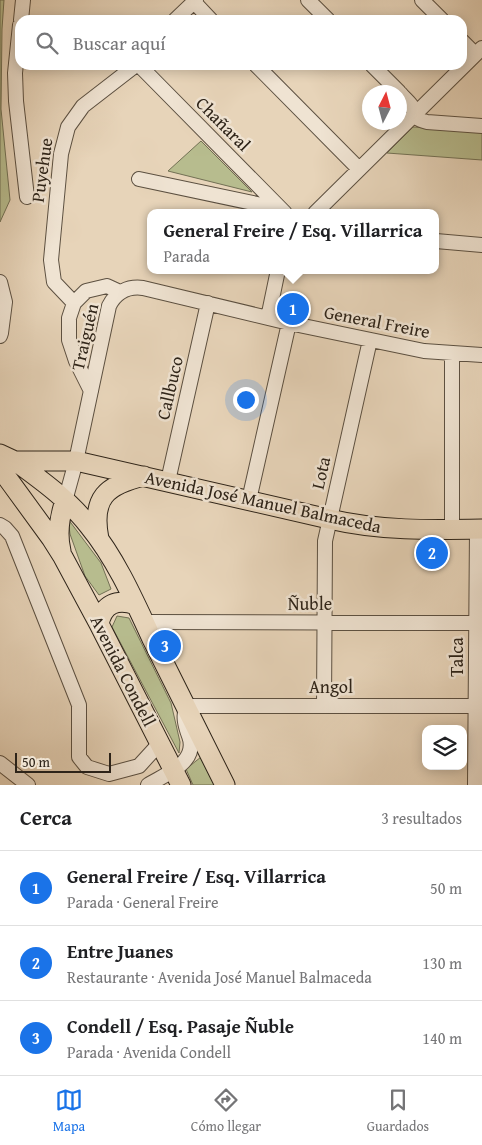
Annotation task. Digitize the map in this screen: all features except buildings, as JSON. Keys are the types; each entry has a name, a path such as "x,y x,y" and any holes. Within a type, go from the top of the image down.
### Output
{"main road":[{"name":"Avenida José Manuel Balmaceda","path":"5,461 76,460 329,519 378,528 480,530"},
{"path":"5,461 39,478 89,525 99,539 136,605 225,785"},
{"name":"Avenida Condell","path":"5,461 63,557 177,777"},
{"path":"99,539 96,517 102,498 119,484 145,476"},
{"path":"63,557 59,531 65,501"},
{"path":"99,624 103,612 113,604 124,601 136,605"}],"street":[{"path":"22,15 23,0"},
{"path":"308,0 323,15"},
{"path":"422,0 437,15"},
{"path":"180,15 195,1 207,15"},
{"path":"467,44 479,51 467,63"},
{"path":"15,70 16,101 26,197"},
{"name":"Puyehue","path":"74,303 54,282 51,260 61,154 68,127 83,106 131,70"},
{"name":"Chañaral","path":"143,70 282,209"},
{"path":"261,70 359,169"},
{"path":"377,70 391,85"},
{"path":"319,209 460,70"},
{"path":"407,101 414,116 421,120 482,126"},
{"name":"Chañaral","path":"139,179 275,209"},
{"path":"439,241 482,245"},
{"path":"268,318 277,274"},
{"path":"0,282 5,302 2,333 0,336"},
{"name":"Traiguén","path":"65,501 76,460 91,391 109,306 120,292 107,286 86,291 74,303 69,318 69,340 76,361 91,391"},
{"name":"General Freire","path":"120,292 131,288 143,288 289,323 424,351 482,355"},
{"name":"Callbuco","path":"168,481 208,303"},
{"path":"249,500 289,323"},
{"name":"Lota","path":"324,706 324,549 329,519 370,340"},
{"path":"452,353 452,529"},
{"path":"0,525 12,536 79,705 80,756 87,767 109,774 139,766 160,743"},
{"name":"Talca","path":"475,785 476,623 480,530"},
{"name":"Ñuble","path":"144,622 476,623"},
{"path":"148,785 177,777 188,757 191,749 191,740 184,717 186,706"},
{"name":"Angol","path":"186,706 476,706"},
{"path":"0,763 28,785"}],"green space":[{"path":"0,0 4,0 1,109 10,200 0,222"},
{"path":"413,127 482,130 482,160 387,153"},
{"path":"201,141 252,192 168,171"},
{"path":"68,519 101,563 111,589 99,595 85,576 70,534"},
{"path":"117,616 129,618 171,703 180,742 179,753 112,627"},
{"path":"201,757 215,785 193,785 186,769"}],"place":[{"name":"General Freire / Esq. Villarrica","path":"293,309"},
{"name":"Entre Juanes","path":"432,553"},
{"name":"Condell / Esq. Pasaje Ñuble","path":"165,646"}]}
